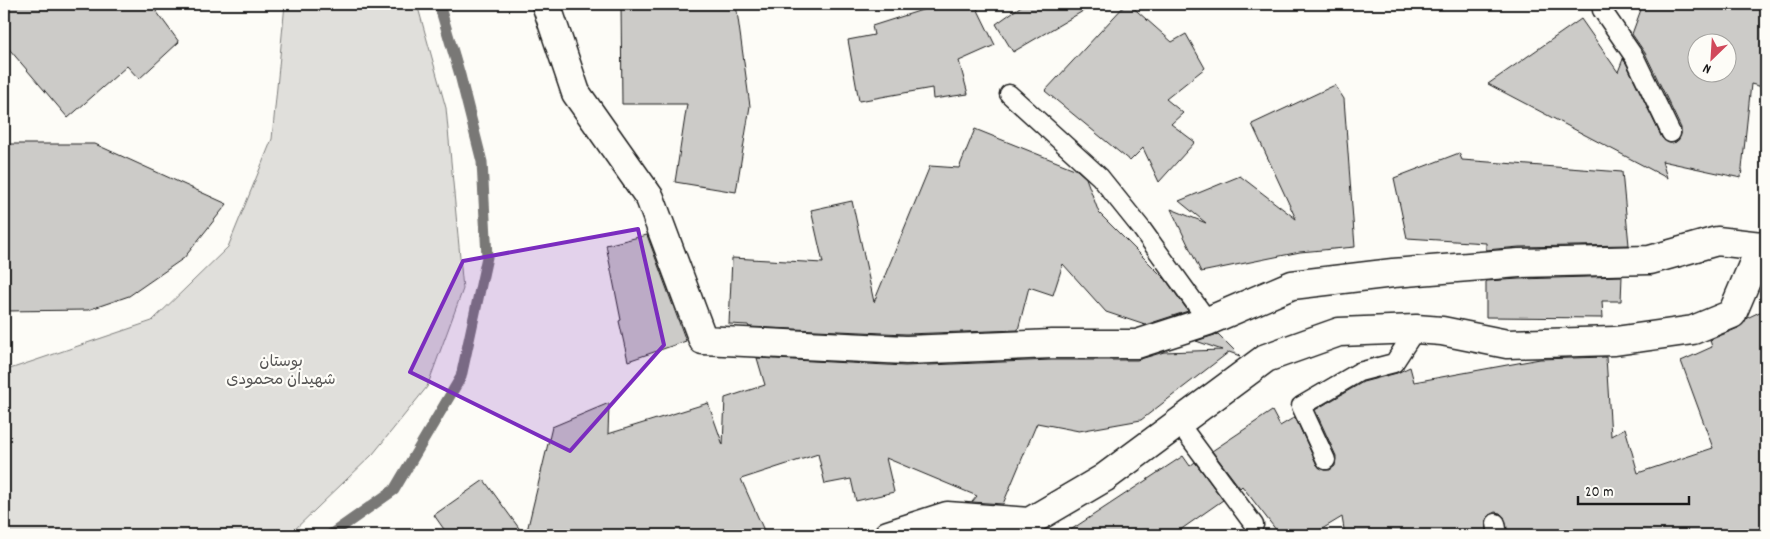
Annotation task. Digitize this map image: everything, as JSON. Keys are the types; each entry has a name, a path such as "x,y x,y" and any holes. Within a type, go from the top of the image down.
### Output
{"street":[{"path":"546,4 576,93 650,198 702,340 906,350 1052,344 1137,344 1208,321 1292,285 1393,273 1510,264 1650,260 1717,241 1763,245 1732,314 1693,330 1615,341 1507,344 1442,331 1416,329 1339,332 1266,358 1104,478 1029,522 947,516 888,535"}],"lane":[{"path":"1605,4 1602,10 1634,58 1671,133"},
{"path":"1009,94 1100,177 1141,228 1208,321"},
{"path":"1326,460 1301,406 1359,372 1394,363 1416,329"},
{"path":"1178,422 1254,525"}],"highlighted area":[{"path":"638,229 664,345 570,451 410,372 463,261"}],"green space":[{"name":"بوستان شهیدان محمودی","path":"285,4 417,4 446,108 463,289 427,387 373,454 289,535 4,535 4,371 152,321 228,247 272,139"}],"building":[{"path":"4,4 151,4 179,42 139,79 127,66 68,118 4,43"},
{"path":"621,4 736,4 750,106 736,192 675,182 687,104 622,104"},
{"path":"941,4 975,4 995,45 959,61 968,94 933,99 932,88 859,101 848,40 874,35 872,26"},
{"path":"1024,4 1095,4 1013,52 996,24"},
{"path":"1126,4 1129,4 1172,42 1186,34 1205,68 1166,99 1183,113 1171,124 1195,142 1159,182 1143,148 1130,161 1045,91"},
{"path":"1643,4 1766,4 1766,88 1751,84 1741,178 1662,161 1667,178 1488,84 1581,19 1618,72 1623,59 1662,138 1670,143 1676,142 1681,134 1681,128 1645,53 1632,34"},
{"path":"1335,85 1344,99 1355,247 1300,252 1201,272 1171,209 1206,223 1179,201 1240,176 1296,219 1252,124"},
{"path":"975,129 1077,170 1086,178 1099,213 1166,280 1188,311 1145,325 1106,312 1063,264 1053,295 1029,287 1018,330 906,334 749,327 748,325 729,324 732,258 823,263 811,210 852,201 874,302 930,166 959,168"},
{"path":"4,144 95,144 227,204 184,258 129,296 88,310 4,311"},
{"path":"1459,153 1462,160 1622,172 1629,245 1519,247 1486,250 1486,243 1407,238 1394,178"},
{"path":"647,235 686,341 628,361 606,245"},
{"path":"1622,276 1621,301 1602,301 1603,318 1486,317 1486,281"},
{"path":"1766,309 1766,535 1508,535 1504,517 1500,513 1495,512 1489,515 1486,520 1487,535 1345,535 1342,517 1312,535 1280,535 1242,486 1240,488 1212,451 1272,411 1280,426 1295,417 1317,465 1325,470 1330,470 1335,466 1336,456 1315,410 1363,382 1397,373 1410,367 1414,382 1540,359 1606,357 1611,436 1625,428 1638,473 1713,448 1681,361 1712,347 1710,340 1738,328 1747,318"},
{"path":"1218,334 1240,356 1229,352 1141,420 1079,431 1037,423 1003,504 972,502 977,496 886,458 894,492 856,501 851,479 825,484 818,454 741,479 766,535 526,535 552,427 609,403 608,434 708,403 723,445 725,398 765,385 757,358 905,366 1052,360 1137,360 1164,352 1222,350 1196,341"},
{"path":"1183,456 1190,466 1195,462 1223,500 1173,535 1063,535"},
{"path":"484,480 524,535 448,535 434,515"}],"waterway":[{"path":"330,535 394,490 461,377 487,257 482,162 460,75 439,4"}]}
